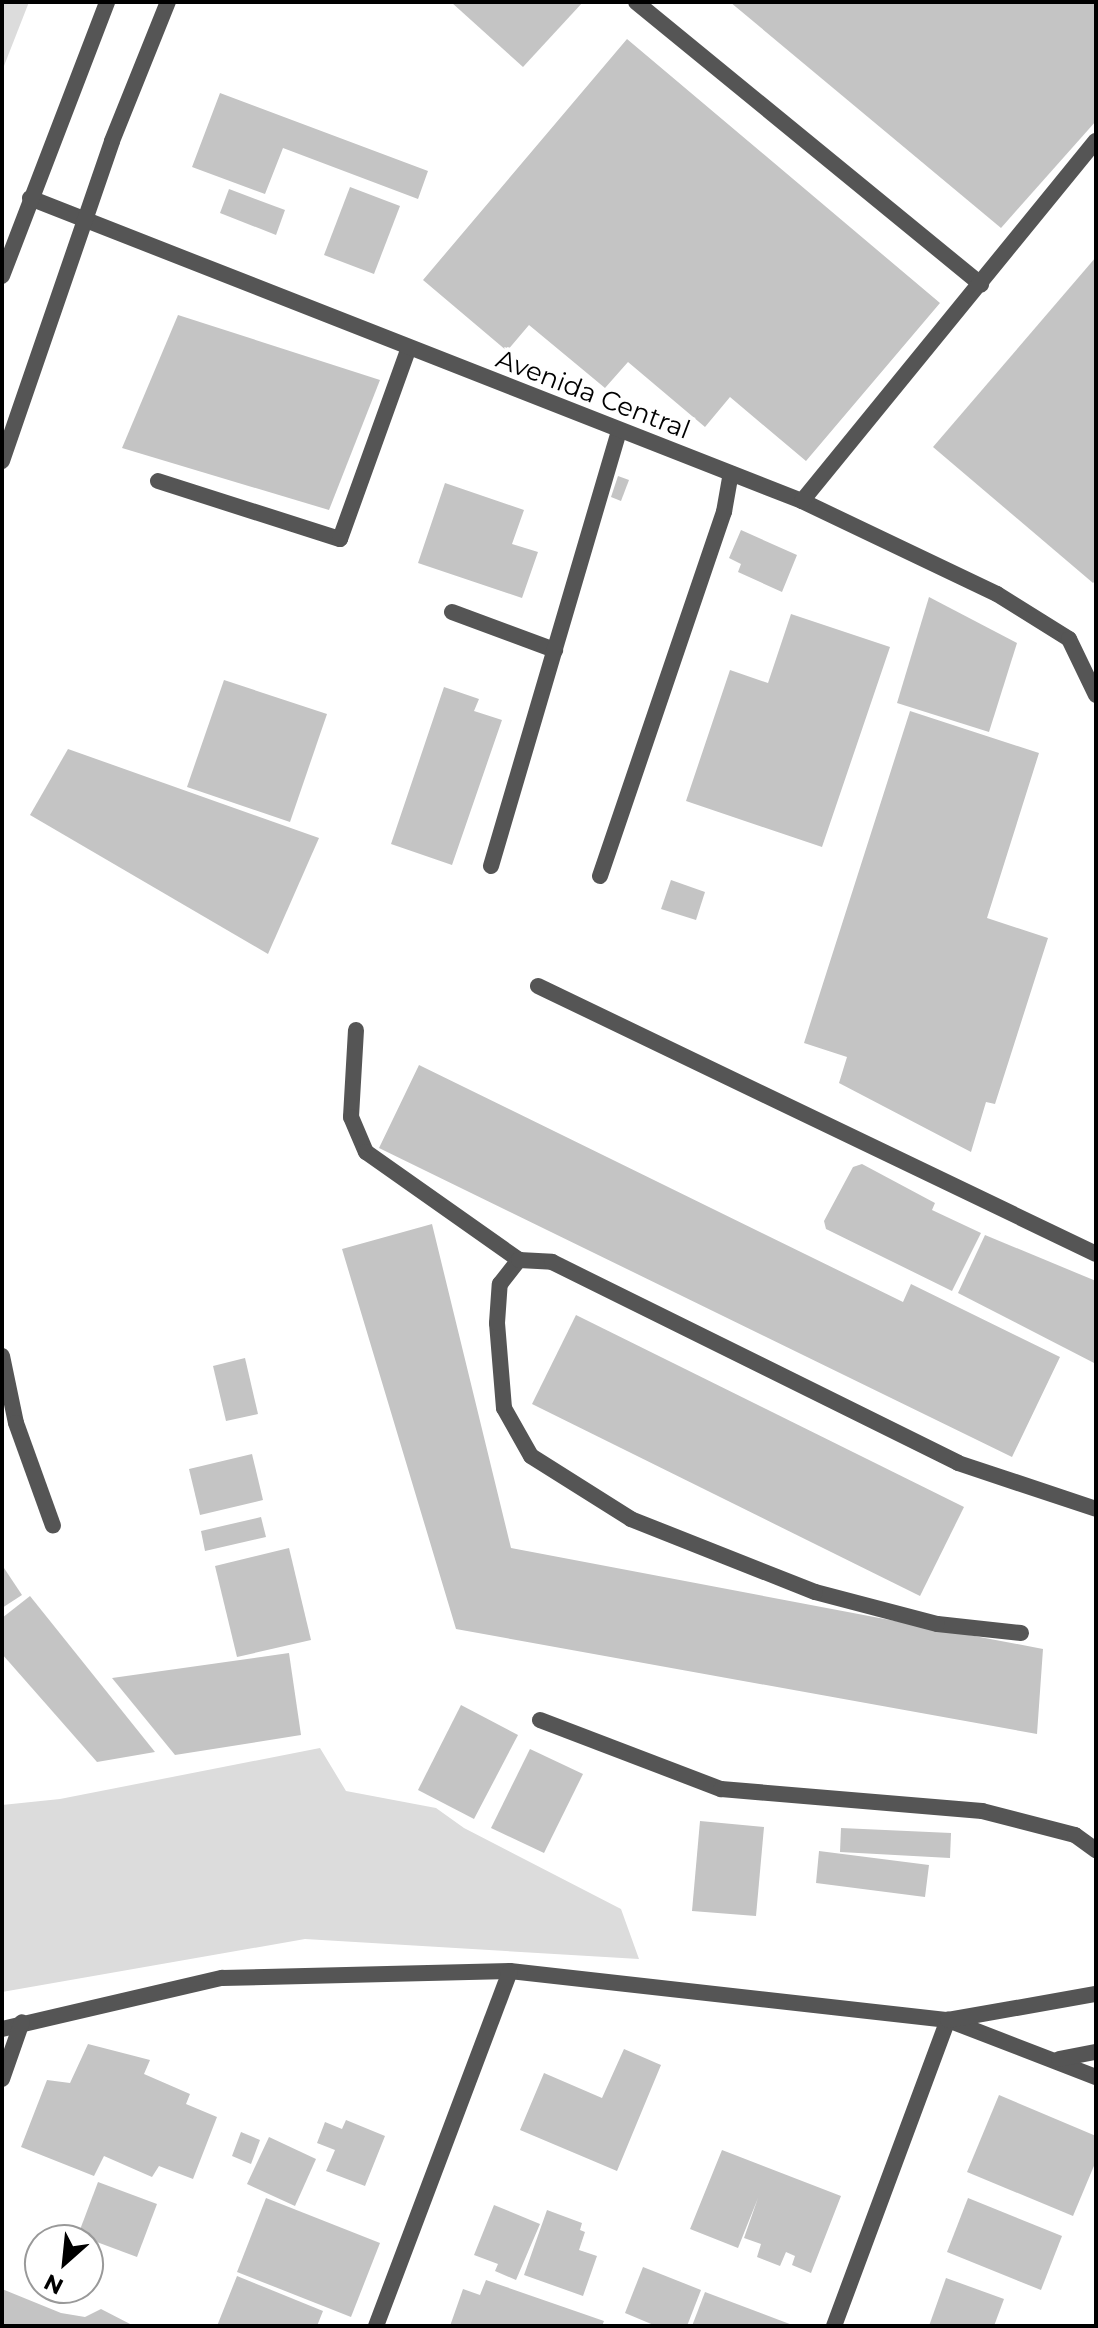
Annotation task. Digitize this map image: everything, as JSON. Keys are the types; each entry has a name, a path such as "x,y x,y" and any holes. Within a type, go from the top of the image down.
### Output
{"street":[{"path":"2,276 107,2"},
{"path":"2,461 86,219 168,2"},
{"path":"636,2 981,284"},
{"path":"802,501 1096,141"},
{"name":"Avenida Central","path":"30,198 408,350 802,501 997,594 1069,639 1096,695"},
{"path":"158,481 340,539 408,350"},
{"path":"491,866 619,430"},
{"path":"600,876 724,512 731,474"},
{"path":"452,612 555,650"},
{"path":"538,986 1096,1254"},
{"path":"356,1030 351,1117 366,1152 519,1260 552,1262 958,1463 1096,1509"},
{"path":"519,1260 500,1284 497,1323 504,1408 531,1456 631,1519 815,1592 937,1624 1021,1633"},
{"path":"2,1356 16,1423 53,1526"},
{"path":"540,1720 721,1789 982,1811 1075,1835 1096,1850"},
{"path":"376,2326 510,1971"},
{"path":"2,2029 222,1978 510,1971 948,2020 1059,2059 1096,2077"},
{"path":"948,2020 1096,1994"},
{"path":"834,2326 948,2020"},
{"path":"2,2079 22,2022"},
{"path":"1059,2059 1096,2052"}],"shaded area":[{"path":"2,2 29,2 2,71"},
{"path":"320,1748 346,1791 436,1808 464,1828 621,1909 639,1959 305,1939 2,1992 2,1805 60,1799"}],"building":[{"path":"451,2 583,2 523,67"},
{"path":"730,2 1096,2 1096,121 1001,228"},
{"path":"627,39 940,303 806,461 730,397 705,427 628,362 605,388 529,325 507,351 423,280"},
{"path":"220,93 428,171 418,199 283,148 265,194 192,167"},
{"path":"350,187 400,206 374,274 324,255"},
{"path":"229,189 285,210 276,235 220,213"},
{"path":"1096,257 1096,580 1093,583 933,447"},
{"path":"178,315 380,380 329,510 122,448"},
{"path":"618,476 629,480 621,501 611,497"},
{"path":"445,483 524,510 512,544 538,552 522,598 418,563"},
{"path":"741,530 797,555 782,592 738,572 741,564 729,558"},
{"path":"929,597 1017,643 989,732 897,703"},
{"path":"791,614 890,647 822,847 686,801 730,670 768,683"},
{"path":"224,680 327,714 290,822 187,787"},
{"path":"444,687 479,699 474,711 502,720 452,865 391,844"},
{"path":"910,711 1039,753 987,918 1048,938 995,1104 986,1102 971,1152 839,1083 847,1057 804,1043"},
{"path":"68,749 319,838 268,954 30,815"},
{"path":"671,880 705,892 696,920 661,909"},
{"path":"419,1065 903,1302 911,1284 1060,1357 1012,1457 379,1148"},
{"path":"862,1164 935,1203 932,1210 981,1233 952,1291 826,1229 824,1221 853,1167"},
{"path":"432,1224 511,1548 1043,1649 1037,1734 456,1629 342,1249"},
{"path":"985,1235 1096,1281 1096,1364 958,1293"},
{"path":"576,1315 964,1507 920,1596 532,1404"},
{"path":"245,1358 258,1414 226,1421 213,1366"},
{"path":"252,1454 263,1500 200,1515 189,1469"},
{"path":"261,1517 266,1537 205,1551 201,1531"},
{"path":"289,1548 311,1640 237,1657 215,1566"},
{"path":"2,1565 22,1595 2,1608"},
{"path":"30,1596 155,1752 97,1762 2,1654 2,1618"},
{"path":"289,1653 301,1735 175,1755 112,1678"},
{"path":"461,1705 518,1735 474,1819 418,1790"},
{"path":"530,1749 583,1774 544,1853 491,1828"},
{"path":"700,1821 764,1827 756,1916 692,1911"},
{"path":"841,1828 951,1833 950,1858 840,1852"},
{"path":"819,1851 929,1865 925,1897 816,1883"},
{"path":"88,2044 150,2060 144,2074 190,2094 186,2104 217,2117 193,2179 159,2166 152,2177 104,2156 94,2176 21,2147 47,2080 70,2083"},
{"path":"624,2049 661,2065 617,2171 520,2130 544,2073 602,2098"},
{"path":"999,2095 1096,2136 1096,2161 1073,2216 967,2172"},
{"path":"346,2120 385,2136 365,2186 326,2171 335,2150 317,2143 325,2122 342,2129"},
{"path":"241,2132 260,2140 251,2164 232,2156"},
{"path":"269,2137 316,2159 295,2206 247,2184"},
{"path":"722,2150 841,2196 811,2273 792,2265 795,2256 786,2252 780,2266 757,2257 761,2244 744,2238 758,2198 738,2248 690,2229"},
{"path":"98,2182 157,2204 137,2257 104,2245 104,2224 82,2224"},
{"path":"266,2198 380,2243 351,2317 237,2272"},
{"path":"968,2198 1062,2236 1041,2290 947,2252"},
{"path":"494,2205 540,2224 516,2280 495,2271 498,2264 474,2255"},
{"path":"547,2210 582,2223 580,2230 585,2232 579,2250 597,2256 583,2296 524,2275"},
{"path":"643,2267 701,2290 687,2326 656,2326 625,2313"},
{"path":"237,2276 323,2311 317,2326 217,2326"},
{"path":"946,2278 1004,2299 994,2326 929,2326"},
{"path":"486,2280 604,2321 602,2326 450,2326 463,2289 480,2295"},
{"path":"2,2289 24,2298 24,2304 39,2304 61,2313 85,2317 101,2309 134,2326 2,2326"},
{"path":"705,2292 795,2326 692,2326"}]}
